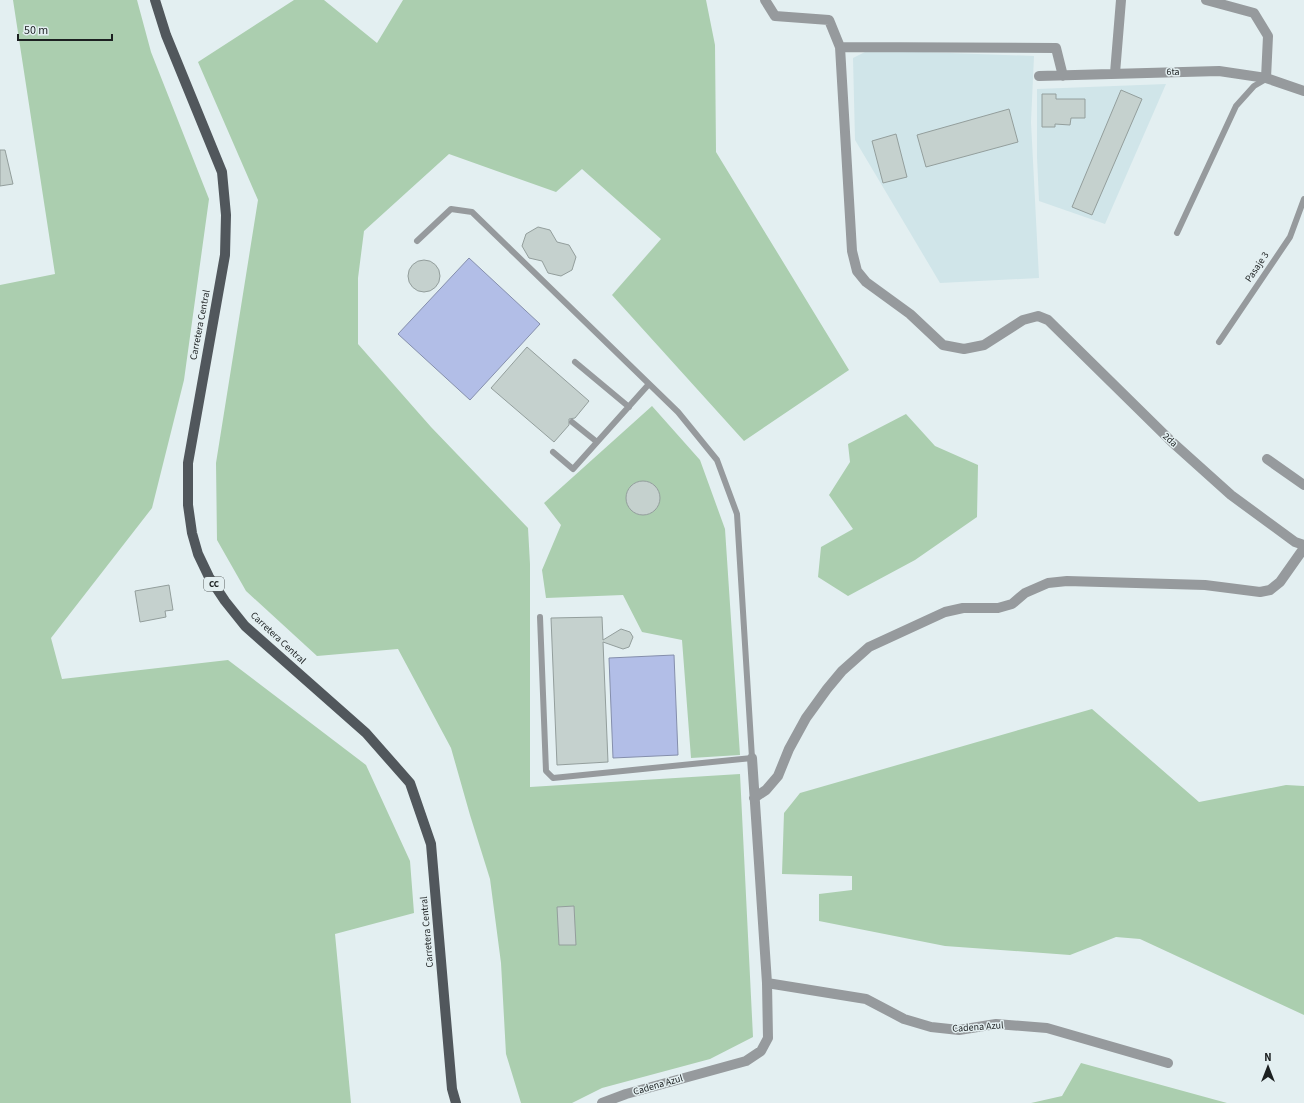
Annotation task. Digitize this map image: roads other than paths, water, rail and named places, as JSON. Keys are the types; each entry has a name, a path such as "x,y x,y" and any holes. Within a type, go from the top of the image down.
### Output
{"main road":[{"name":"Carretera Central","path":"155,0 166,35 222,172 226,216 225,255 188,463 188,505 194,540 198,554 209,577 225,601 245,626 366,733 410,783 431,844 452,1089 456,1103"}],"street":[{"path":"765,0 775,16 829,20 840,47 1056,48 1063,76"},
{"path":"1115,73 1121,0"},
{"path":"1206,0 1254,13 1268,36 1266,78"},
{"name":"2da","path":"840,47 852,251 857,271 866,282 910,314 943,345 964,349 984,345 1023,320 1038,316 1048,320 1172,442 1231,495 1295,542 1304,546"},
{"name":"6ta","path":"1040,76 1219,71 1266,78 1304,91"},
{"path":"1267,459 1304,485"},
{"path":"754,798 766,790 778,776 789,749 806,718 842,671 870,647 945,612 963,608 998,608 1012,604 1025,593 1048,583 1067,581 1205,585 1260,592 1270,590 1280,582 1304,546"},
{"name":"Cadena Azul","path":"602,1103 626,1094 746,1061 761,1051 768,1038 767,983 752,758"},
{"name":"Cadena Azul","path":"767,983 866,999 904,1019 931,1027 959,1030 996,1024 1047,1028 1168,1063"}],"lane":[{"path":"1177,233 1236,106 1254,86 1266,78"},
{"name":"Pasaje 3","path":"1218,342 1290,237 1304,199"},
{"path":"417,241 451,210 472,212 678,412 717,460 737,514 752,758 553,778 546,772 540,617"},
{"path":"575,362 629,407"},
{"path":"553,452 573,469 649,384"},
{"path":"572,422 597,442"}],"water":[{"path":"469,258 540,324 470,400 398,334"},
{"path":"674,655 678,755 613,758 609,658"}]}
